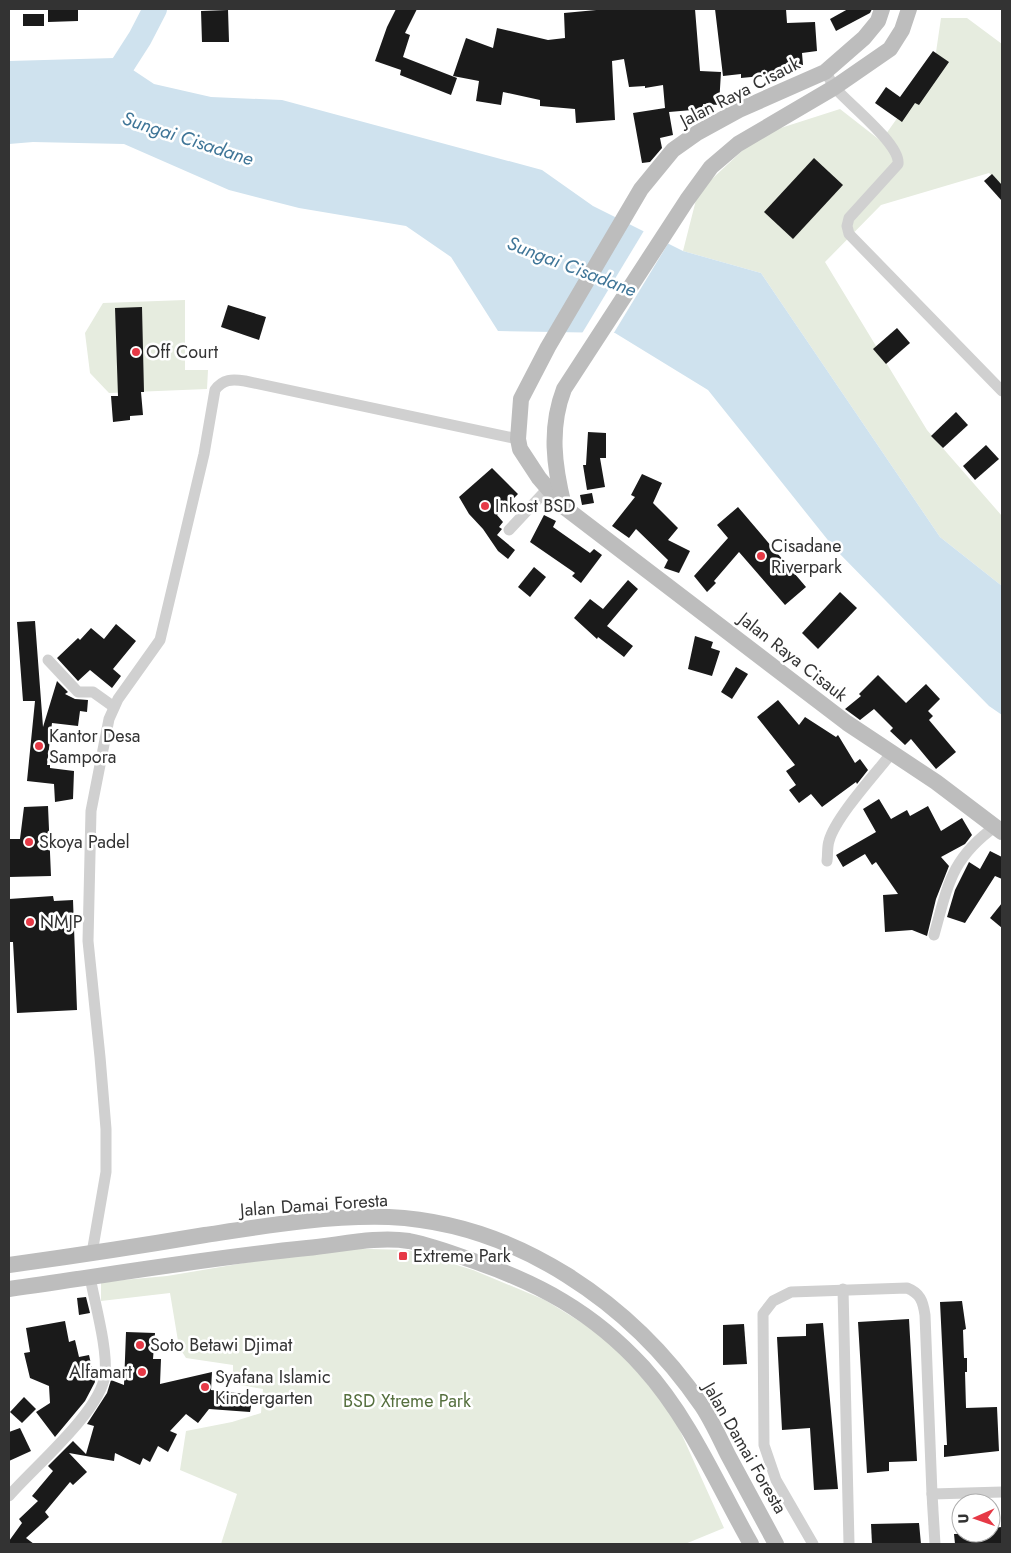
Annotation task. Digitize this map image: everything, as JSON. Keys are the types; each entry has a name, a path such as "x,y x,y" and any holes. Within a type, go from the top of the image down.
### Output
{"main road":[{"name":"Jalan Raya Cisauk","path":"882,9 878,22 864,38 825,72 739,110 697,133 674,150 641,189 548,346 521,399 518,439 526,459 552,484 564,507 847,723 891,754 936,782 999,829"},
{"name":"Jalan Raya Cisauk","path":"552,484 553,432 558,406 564,389 587,351 711,167 738,144 835,87 890,49 902,30 909,9"},
{"name":"Jalan Damai Foresta","path":"9,1265 256,1228 362,1217 417,1220 459,1229 504,1244 536,1257 566,1273 607,1302 646,1339 691,1391 703,1408 776,1544"},
{"path":"256,1228 259,1253"},
{"path":"9,1289 259,1253 374,1241 408,1241 493,1267 549,1291 573,1305 596,1322 625,1349 669,1399 703,1454 751,1544"}],"street":[{"path":"825,72 835,87 881,135 896,154 898,160 898,164 849,218 847,226 849,234 1002,391"},
{"path":"92,1253 104,1195 106,1138 88,941 88,846 91,811 97,771 114,708 131,680 160,640 204,454 215,390 220,383 231,379 260,383 518,439"},
{"path":"509,530 552,484"},
{"path":"48,660 78,692 93,692 114,708"},
{"path":"827,861 829,840 832,833 857,796 891,754"},
{"path":"934,935 955,869 962,856 974,843 999,829"},
{"path":"9,1496 90,1409 102,1387 105,1366 90,1277"},
{"path":"813,1544 776,1480 764,1445 762,1324 766,1309 782,1295 791,1292 907,1288 920,1296 925,1315 935,1544"},
{"path":"843,1289 849,1544"},
{"path":"932,1494 1002,1491"}],"green space":[{"path":"941,18 967,18 1002,44 1002,185 989,173 881,205 825,262 927,430 1002,516 1002,586 940,537 761,273 683,251 698,192 759,135 840,109 881,141 934,66"},
{"name":"Off Court","path":"185,300 185,370 208,370 207,389 109,393 90,373 85,333 103,303"},
{"name":"BSD Xtreme Park","path":"334,1248 408,1250 473,1270 545,1300 610,1340 672,1413 724,1528 685,1544 221,1544 237,1494 180,1470 186,1431 232,1422 261,1413 263,1389 233,1384 233,1365 186,1358 179,1347 170,1293 101,1301 101,1282 167,1276"}],"water":[{"name":"Sungai Cisadane","path":"115,58 154,84 211,97 282,100 542,170 593,206 683,251 761,273 940,537 1002,586 1002,715 989,706 835,549 708,390 615,333 498,331 451,257 406,226 299,208 229,190 124,144 33,142 9,144 9,61"}],"pier":[{"path":"645,229 669,242 612,336 581,335"}],"building":[{"path":"48,9 78,9 78,21 48,22"},
{"path":"396,9 417,9 405,33 410,35 403,57 457,78 451,95 400,75 401,70 375,61 387,27"},
{"path":"607,9 695,9 700,71 721,72 719,105 703,104 704,109 669,112 673,135 660,138 662,148 650,162 642,163 633,113 665,108 663,85 645,88 645,86 629,87 624,59 612,61 615,120 576,123 575,109 540,106 540,100 503,92 501,105 476,101 479,81 453,76 466,38 493,48 497,28 548,40 565,38 564,13"},
{"path":"715,9 786,9 787,23 815,22 817,51 802,53 803,65 790,66 791,73 741,78 741,74 723,76"},
{"path":"848,9 872,9 870,13 836,31 830,19"},
{"path":"228,10 229,42 202,42 201,11"},
{"path":"23,14 44,14 44,26 23,26"},
{"path":"933,51 949,62 919,105 915,103 902,122 875,103 886,87 900,97"},
{"path":"814,158 843,185 793,239 764,212"},
{"path":"992,174 1002,185 1002,201 984,181"},
{"path":"228,305 266,317 259,340 221,327"},
{"path":"142,307 144,392 141,392 143,415 130,416 130,420 113,422 111,396 118,396 115,308"},
{"path":"897,328 910,343 886,364 873,349"},
{"path":"956,412 968,425 943,448 931,436"},
{"path":"588,432 606,433 606,458 600,458 605,487 587,490 583,465 586,465"},
{"path":"986,445 999,459 975,480 963,466"},
{"name":"Inkost BSD","path":"492,468 518,494 497,515 503,522 499,527 502,529 497,535 515,550 508,559 498,551 483,529 469,514 459,497"},
{"path":"642,474 662,483 653,503 678,528 668,540 690,551 679,573 664,568 668,560 636,529 629,538 612,526 635,497 631,495"},
{"path":"592,493 594,503 582,505 580,495"},
{"name":"Cisadane Riverpark","path":"738,507 806,587 785,605 739,552 707,592 694,576 728,538 717,525"},
{"path":"544,515 556,521 553,527 590,553 594,549 602,555 581,583 572,576 575,573 530,542"},
{"path":"534,567 546,577 530,597 518,587"},
{"path":"628,580 638,589 607,626 633,646 624,657 598,637 597,639 574,618 590,599 603,609"},
{"path":"840,592 857,608 818,649 802,633"},
{"path":"35,621 43,727 57,681 68,692 65,694 75,699 88,700 87,712 80,711 78,726 52,723 47,765 50,765 50,768 74,771 73,799 55,802 54,784 27,781 35,701 23,701 17,622"},
{"path":"116,624 136,641 113,669 121,676 112,688 90,670 78,681 57,658 78,638 80,640 91,628 104,639"},
{"path":"695,636 713,642 711,648 720,651 712,676 688,669"},
{"path":"736,667 748,674 732,699 721,692"},
{"path":"878,675 906,703 926,684 940,699 928,711 933,716 929,720 956,752 936,769 911,739 905,745 890,731 893,728 874,709 860,720 845,709 861,696 859,694"},
{"path":"778,700 799,725 805,717 836,737 838,735 855,763 860,759 868,770 857,784 856,782 822,807 811,794 799,803 789,790 796,785 786,771 795,765 757,717"},
{"path":"879,799 891,819 907,810 910,816 928,806 941,831 962,818 972,835 965,844 941,857 949,866 936,899 927,936 912,930 885,932 883,895 898,894 876,862 872,865 865,854 843,867 836,855 876,832 863,809"},
{"name":"Skoya Padel","path":"48,806 51,876 9,877 9,839 20,839 24,807"},
{"path":"990,851 1002,857 1002,879 995,876 965,923 947,917 955,890 969,862 980,869"},
{"path":"53,896 54,901 73,900 77,1010 17,1013 13,942 9,942 9,899"},
{"path":"1002,903 1002,928 990,918"},
{"path":"86,1297 90,1313 79,1315 77,1298"},
{"path":"962,1301 966,1329 963,1330 964,1358 967,1358 967,1372 965,1372 966,1408 997,1407 999,1451 944,1457 944,1445 947,1445 940,1302"},
{"path":"909,1319 917,1461 889,1462 889,1471 867,1473 858,1322"},
{"path":"65,1321 69,1342 75,1340 79,1357 89,1355 95,1382 85,1401 55,1437 36,1412 50,1403 49,1386 30,1378 24,1353 30,1352 26,1328"},
{"path":"823,1323 838,1489 814,1490 810,1428 782,1430 777,1337 806,1336 806,1324"},
{"path":"744,1324 747,1364 723,1365 723,1325"},
{"path":"126,1332 155,1333 153,1359 161,1359 160,1384 212,1372 211,1390 253,1395 250,1412 209,1409 198,1423 186,1414 170,1431 177,1434 168,1452 158,1446 150,1462 143,1458 140,1465 115,1453 114,1461 69,1453 87,1472 73,1485 70,1482 45,1512 49,1517 26,1538 34,1544 9,1544 9,1541 22,1523 19,1519 38,1501 32,1496 53,1471 48,1466 73,1441 86,1454 94,1426 87,1424 107,1393 111,1380 124,1385"},
{"path":"24,1397 36,1409 22,1423 10,1412"},
{"path":"20,1428 31,1451 9,1461 9,1432"},
{"path":"919,1523 921,1544 872,1544 871,1524"},
{"path":"1001,1527 1002,1544 955,1544 1001,1543"}],"waterway":[{"path":"106,91 140,38 155,9"}],"place":[{"name":"Off Court","path":"136,352"},
{"name":"Inkost BSD","path":"485,506"},
{"name":"Cisadane Riverpark","path":"761,556"},
{"name":"Kantor Desa Sampora","path":"39,746"},
{"name":"Skoya Padel","path":"29,842"},
{"name":"NMJP","path":"30,922"},
{"name":"Extreme Park","path":"403,1256"},
{"name":"Soto Betawi Djimat","path":"140,1345"},
{"name":"Alfamart","path":"142,1372"},
{"name":"Syafana Islamic Kindergarten","path":"205,1387"}]}
